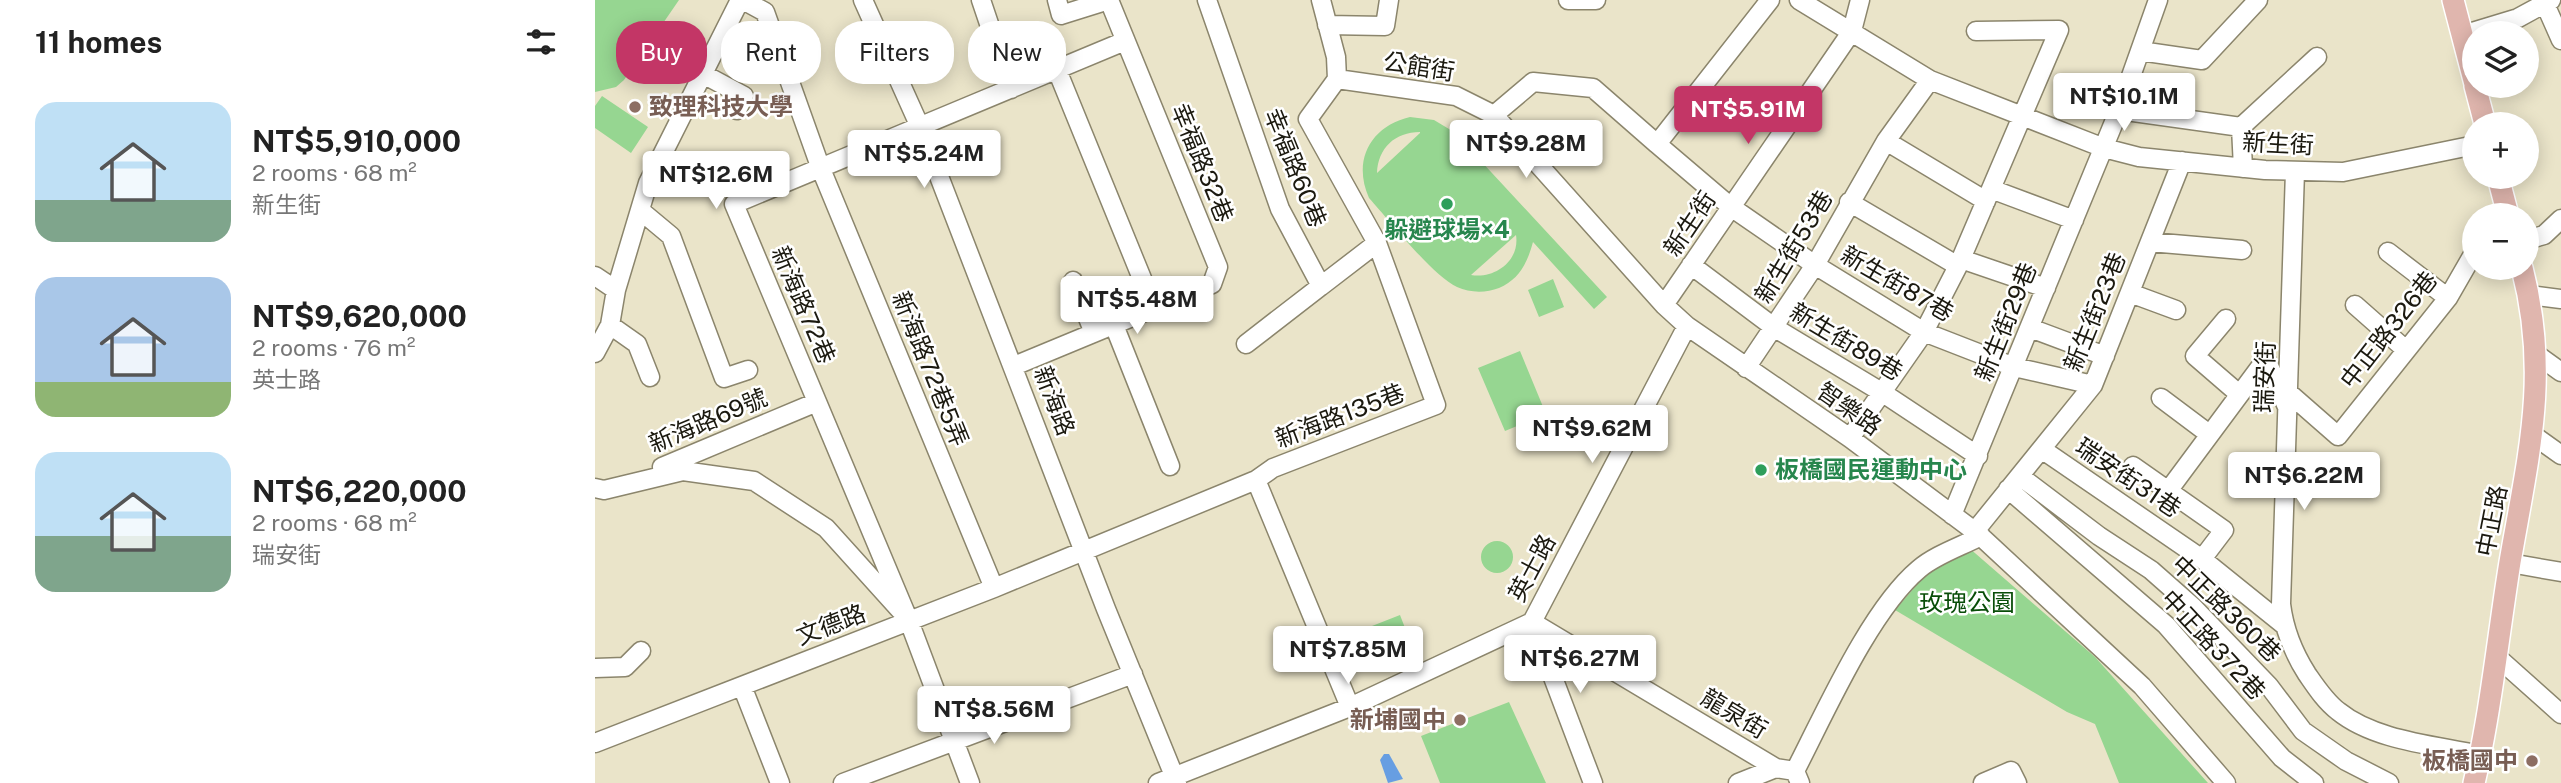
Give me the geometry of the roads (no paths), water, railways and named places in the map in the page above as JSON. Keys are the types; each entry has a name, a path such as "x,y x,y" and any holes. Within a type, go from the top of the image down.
{"main road":[{"path":"2453,0 2462,35"},
{"name":"中正路","path":"2474,783 2533,435 2536,354 2525,280"}],"street":[{"path":"707,66 742,0"},
{"name":"新海路72巷5弄","path":"742,0 765,12 821,169 994,587"},
{"name":"新海路","path":"863,0 920,127 1014,366 1133,674 1170,781"},
{"path":"981,0 1011,89"},
{"name":"幸福路32巷","path":"1057,0 1061,15 1109,0 1218,267 1212,284 1154,308"},
{"name":"幸福路60巷","path":"1207,0 1280,209 1321,286"},
{"path":"1321,0 1336,57 1338,79"},
{"path":"1327,25 1385,26 1389,0"},
{"path":"1568,0 1596,0"},
{"path":"1657,144 1770,0"},
{"name":"新生街","path":"1800,0 1930,80 2103,148 2139,157 2242,168 2343,172 2462,148"},
{"name":"新生街","path":"1664,305 1851,32 1860,0"},
{"name":"新生街29巷","path":"1952,515 2119,110 2158,0"},
{"path":"2140,51 2203,61 2258,0"},
{"path":"2508,21 2548,2 2561,40"},
{"path":"1850,438 1924,332 1959,262 2059,30 1976,31"},
{"name":"新海路72巷","path":"1066,66 1125,41"},
{"path":"2242,168 2241,127 2317,57"},
{"path":"707,76 744,96 737,110"},
{"name":"公館街","path":"1338,79 1456,96 1494,115 1664,305 1687,326"},
{"name":"新海路135巷","path":"1083,549 1256,480 1273,468 1436,405 1377,243 1308,119 1338,79"},
{"name":"新生街53巷","path":"1746,368 1815,265 1886,141 1930,80"},
{"name":"新生街87巷","path":"1494,115 1532,82 1593,88 1731,207 1815,265 1924,332 2014,367 2093,386"},
{"path":"595,353 610,325 616,290 648,183 698,84"},
{"name":"新海路72巷","path":"970,783 909,621 734,204 1023,84"},
{"path":"1014,366 1154,308 1063,84"},
{"path":"2119,110 2241,127"},
{"path":"1886,141 1988,195 2074,220"},
{"name":"新生街23巷","path":"1978,533 2093,386 2182,161"},
{"name":"瑞安街","path":"2295,170 2281,604 2284,625 2300,663 2337,711 2356,723 2382,733 2480,755"},
{"path":"1849,202 1959,262 2046,288"},
{"path":"641,211 671,236 724,378 748,370"},
{"path":"2539,236 2561,219"},
{"path":"2150,242 2242,250"},
{"path":"1246,344 1377,243"},
{"path":"2388,252 2448,298"},
{"name":"新生街89巷","path":"1691,265 1775,328 1883,393 1978,456"},
{"name":"中正路326巷","path":"2289,402 2338,436 2448,298 2462,274"},
{"path":"595,276 616,290"},
{"path":"1073,281 1094,333"},
{"path":"2130,293 2176,310"},
{"path":"2529,295 2561,299"},
{"path":"2355,305 2406,350"},
{"path":"2226,318 2195,356 2239,394"},
{"path":"610,325 637,344 650,377"},
{"path":"1114,325 1170,466"},
{"name":"智樂路","path":"1687,326 1850,438 1978,533"},
{"name":"英士路","path":"1170,781 1350,707 1532,622 1687,326"},
{"path":"2030,328 2105,356"},
{"path":"2536,354 2561,372"},
{"path":"2168,491 2266,359 2289,402"},
{"path":"2161,398 2209,434"},
{"name":"新海路69號","path":"603,490 817,402"},
{"path":"2533,435 2561,455"},
{"name":"瑞安街31巷","path":"2043,450 2202,559 2284,625"},
{"path":"2133,466 2224,530 2202,559"},
{"path":"603,490 683,471 754,481 826,528 909,621"},
{"path":"1256,480 1350,707"},
{"name":"中正路372巷","path":"2015,483 2166,625 2282,758 2314,783"},
{"name":"中正路360巷","path":"2015,483 2151,570 2193,607 2269,686 2304,731 2346,761 2389,783"},
{"path":"1797,777 1842,680 1886,607 1919,568 1978,533 2142,686 2226,783"},
{"name":"文德路","path":"595,743 909,621 1083,549"},
{"path":"2510,563 2561,572"},
{"path":"1532,622 1593,783"},
{"name":"龍泉街","path":"1532,622 1776,768 1797,777"},
{"path":"595,668 625,667 636,659 641,651"},
{"path":"2496,656 2561,714"},
{"path":"843,783 1133,674"},
{"path":"742,686 780,783"},
{"path":"1738,783 1776,768"},
{"path":"1983,783 2011,771 2017,783"}],"water":[{"path":"1384,754 1389,754 1403,779 1388,783 1380,760"}],"place":[{"name":"致理科技大學","path":"635,107"},
{"name":"躲避球場×4","path":"1447,204"},
{"name":"板橋國民運動中心","path":"1761,470"},
{"name":"新埔國中","path":"1460,720"},
{"name":"板橋國中","path":"2532,761"}],"park label":[{"name":"玫瑰公園","path":"1967,603"}]}
